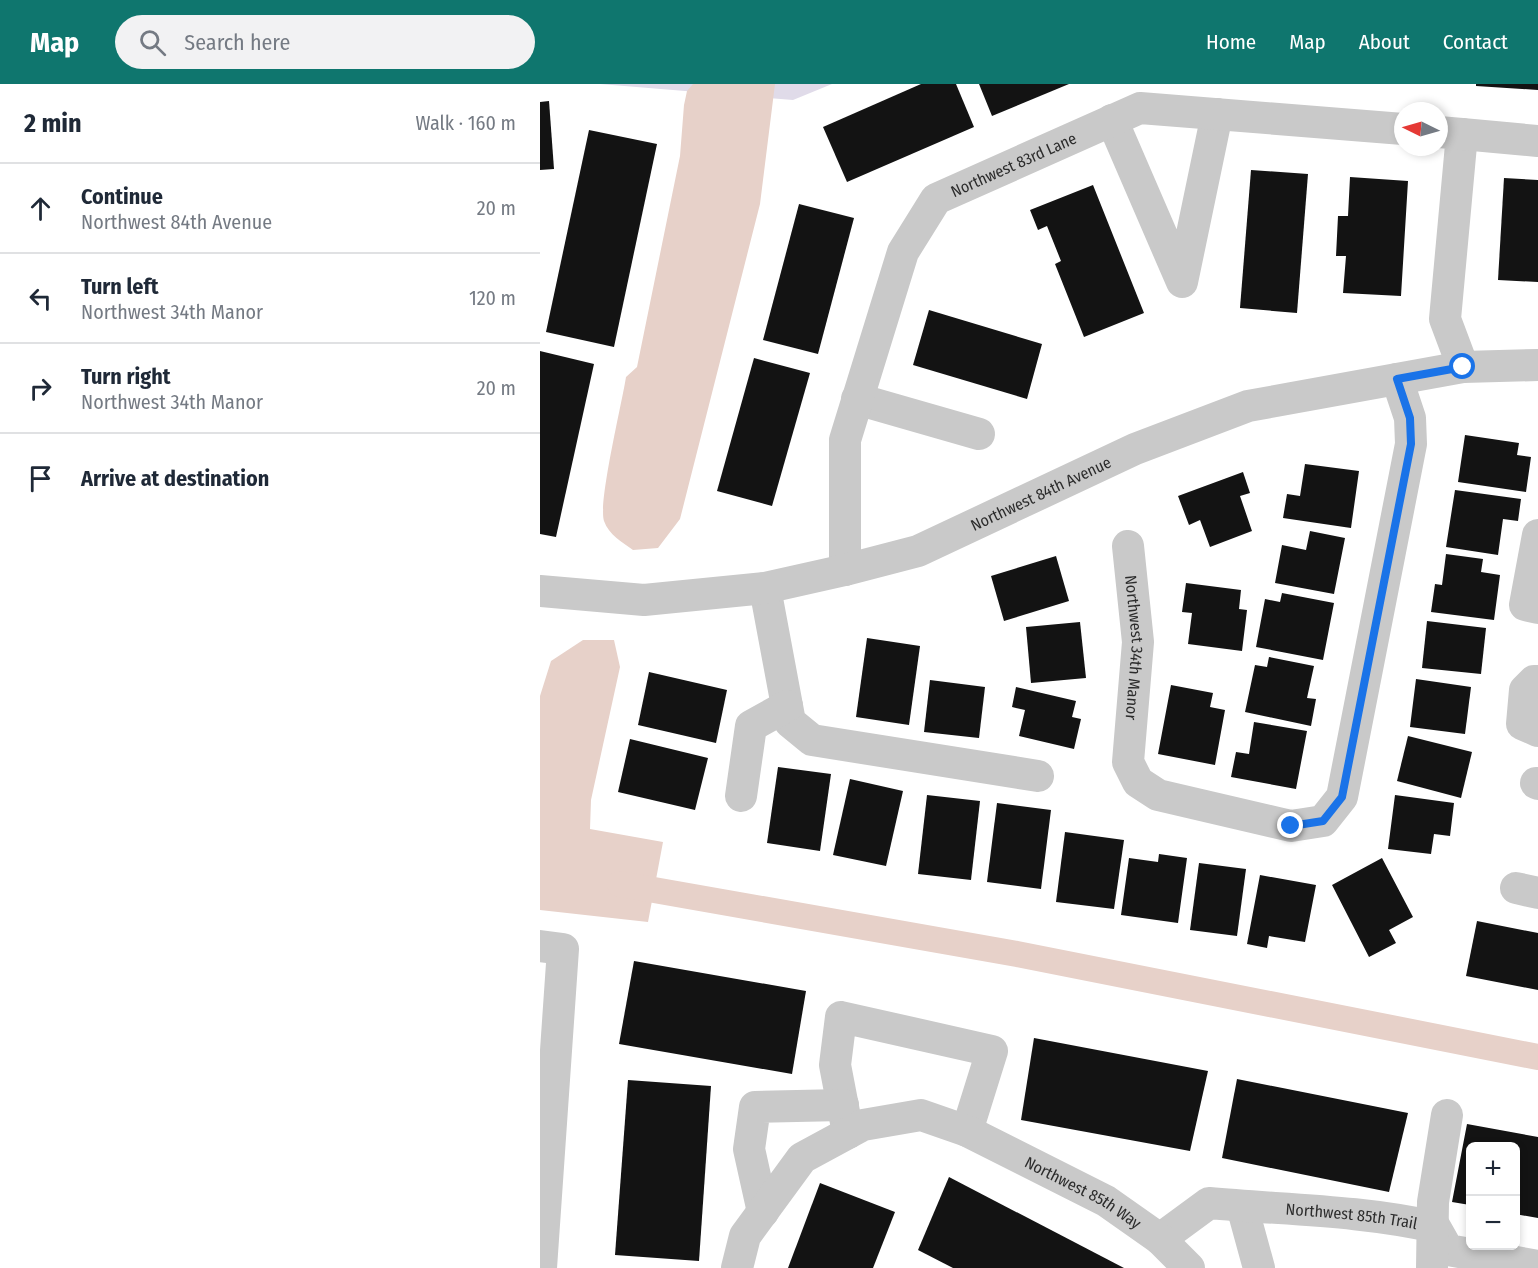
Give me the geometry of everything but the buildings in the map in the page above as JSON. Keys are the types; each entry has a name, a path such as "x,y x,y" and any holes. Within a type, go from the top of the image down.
{"street":[{"name":"Northwest 83rd Lane","path":"845,570 844,440 903,252 936,199 1140,108 1394,128"},
{"path":"1112,120 1182,282 1217,114"},
{"path":"1463,367 1445,319 1450,133 1538,141"},
{"name":"Northwest 84th Avenue","path":"540,591 644,600 765,588 845,570 918,551 1135,449 1248,406 1463,367 1538,365"},
{"name":"Northwest 34th Manor","path":"1128,546 1138,642 1128,762 1138,782 1158,795 1291,826 1323,821 1342,797 1411,444 1410,418 1397,379"},
{"path":"857,399 979,434"},
{"path":"1538,535 1525,605 1538,608"},
{"path":"765,588 790,722 812,740 1038,776"},
{"path":"1538,681 1534,681 1525,690 1522,724 1538,731"},
{"path":"741,796 751,726 787,706"},
{"path":"540,946 563,949 543,1199 541,1268"},
{"path":"846,1119 835,1065 841,1017 992,1051 967,1131"},
{"path":"763,1212 749,1149 755,1107 846,1119"},
{"name":"Northwest 85th Way","path":"846,1119 862,1125 921,1115 967,1131 1106,1201 1160,1239 1189,1268"},
{"path":"1432,1268 1435,1227 1433,1202 1447,1115"},
{"path":"737,1268 745,1236 801,1158 846,1119"},
{"name":"Northwest 85th Trail","path":"1160,1239 1209,1203 1386,1216 1435,1227 1448,1250 1538,1266"},
{"path":"1242,1206 1259,1268"}],"shaded area":[{"path":"600,84 832,84 793,100"},
{"path":"693,84 775,84 760,204 680,519 658,548 633,550 616,538 606,526 603,511 604,495 626,377 637,367 680,156 684,105 687,91"},
{"path":"583,640 614,640 620,667 591,800 590,829 663,842 648,922 540,910 540,696 551,661"}],"waterway":[{"path":"620,884 1017,954 1538,1057"}],"route":[{"path":"1291,826 1323,821 1342,797 1411,444 1410,418 1397,379 1463,367"}]}
